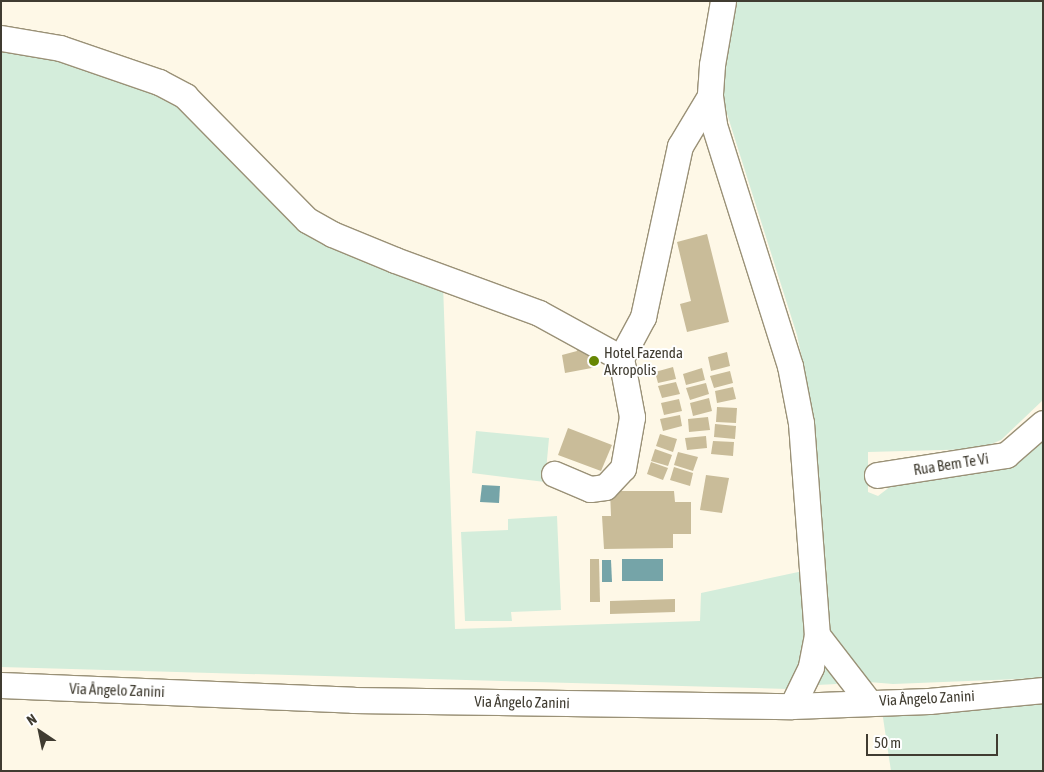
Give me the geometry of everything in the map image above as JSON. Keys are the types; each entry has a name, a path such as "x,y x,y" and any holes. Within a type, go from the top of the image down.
{"street":[{"path":"723,1 712,65 710,96 714,125 792,376 801,423 817,636 811,667 792,706"},
{"path":"1,38 60,48 160,82 185,96 307,220 332,234 395,260 539,313 621,358"},
{"path":"554,474 590,489 605,487 623,468 632,417 621,358 643,317 680,146 710,96"},
{"name":"Rua Bem Te Vi","path":"878,475 1006,455 1043,422"},
{"path":"817,636 868,701"},
{"name":"Via Ângelo Zanini","path":"1,685 354,700 792,706 868,701 929,700 1043,690"}],"green space":[{"path":"734,1 1043,1 1043,400 1001,440 979,449 868,452 868,492 878,496 891,486 1005,469 1043,439 1043,678 893,684 869,682 837,650 825,631 808,386 797,335 722,98 721,63"},
{"path":"1,43 159,85 305,223 443,284 455,629 700,621 701,593 803,571 808,638 804,668 788,689 1,667"},
{"path":"476,431 549,438 545,482 472,473"},
{"path":"557,516 561,610 511,612 512,621 465,621 461,532 508,530 508,519"},
{"path":"821,651 837,684 817,685"},
{"path":"1043,703 1043,771 891,771 882,711"}],"water":[{"path":"482,485 500,486 499,503 480,502"},
{"path":"622,559 663,559 663,581 622,581"},
{"path":"602,560 611,560 612,582 602,582"}],"building":[{"path":"707,234 729,322 687,332 680,304 691,301 677,242"},
{"path":"592,342 597,367 565,373 562,355 577,351 576,346"},
{"path":"727,352 730,366 711,371 708,357"},
{"path":"673,367 676,379 658,383 655,372"},
{"path":"702,368 705,380 686,385 683,374"},
{"path":"730,371 733,383 714,388 710,376"},
{"path":"676,382 680,394 662,398 658,386"},
{"path":"706,383 709,394 690,400 686,388"},
{"path":"733,387 736,399 717,403 715,391"},
{"path":"709,398 712,411 693,416 690,403"},
{"path":"679,399 682,411 664,415 661,403"},
{"path":"717,407 737,408 736,423 716,422"},
{"path":"680,415 682,426 663,431 660,419"},
{"path":"708,417 710,430 689,432 688,419"},
{"path":"715,424 736,426 735,439 714,437"},
{"path":"568,428 612,445 601,471 558,455"},
{"path":"660,434 677,439 673,452 656,446"},
{"path":"706,436 707,448 687,450 685,438"},
{"path":"713,441 734,442 733,456 711,454"},
{"path":"655,449 672,455 668,466 651,461"},
{"path":"678,452 698,457 693,471 674,465"},
{"path":"651,462 668,468 663,480 647,474"},
{"path":"674,467 693,473 690,486 670,480"},
{"path":"706,475 729,478 722,513 700,510"},
{"path":"610,491 674,491 675,502 691,502 691,534 673,534 673,548 604,549 602,516 611,516"},
{"path":"590,559 599,559 600,602 590,602"},
{"path":"675,599 675,612 610,614 610,601"}],"place":[{"name":"Hotel Fazenda Akropolis","path":"594,361"}]}
